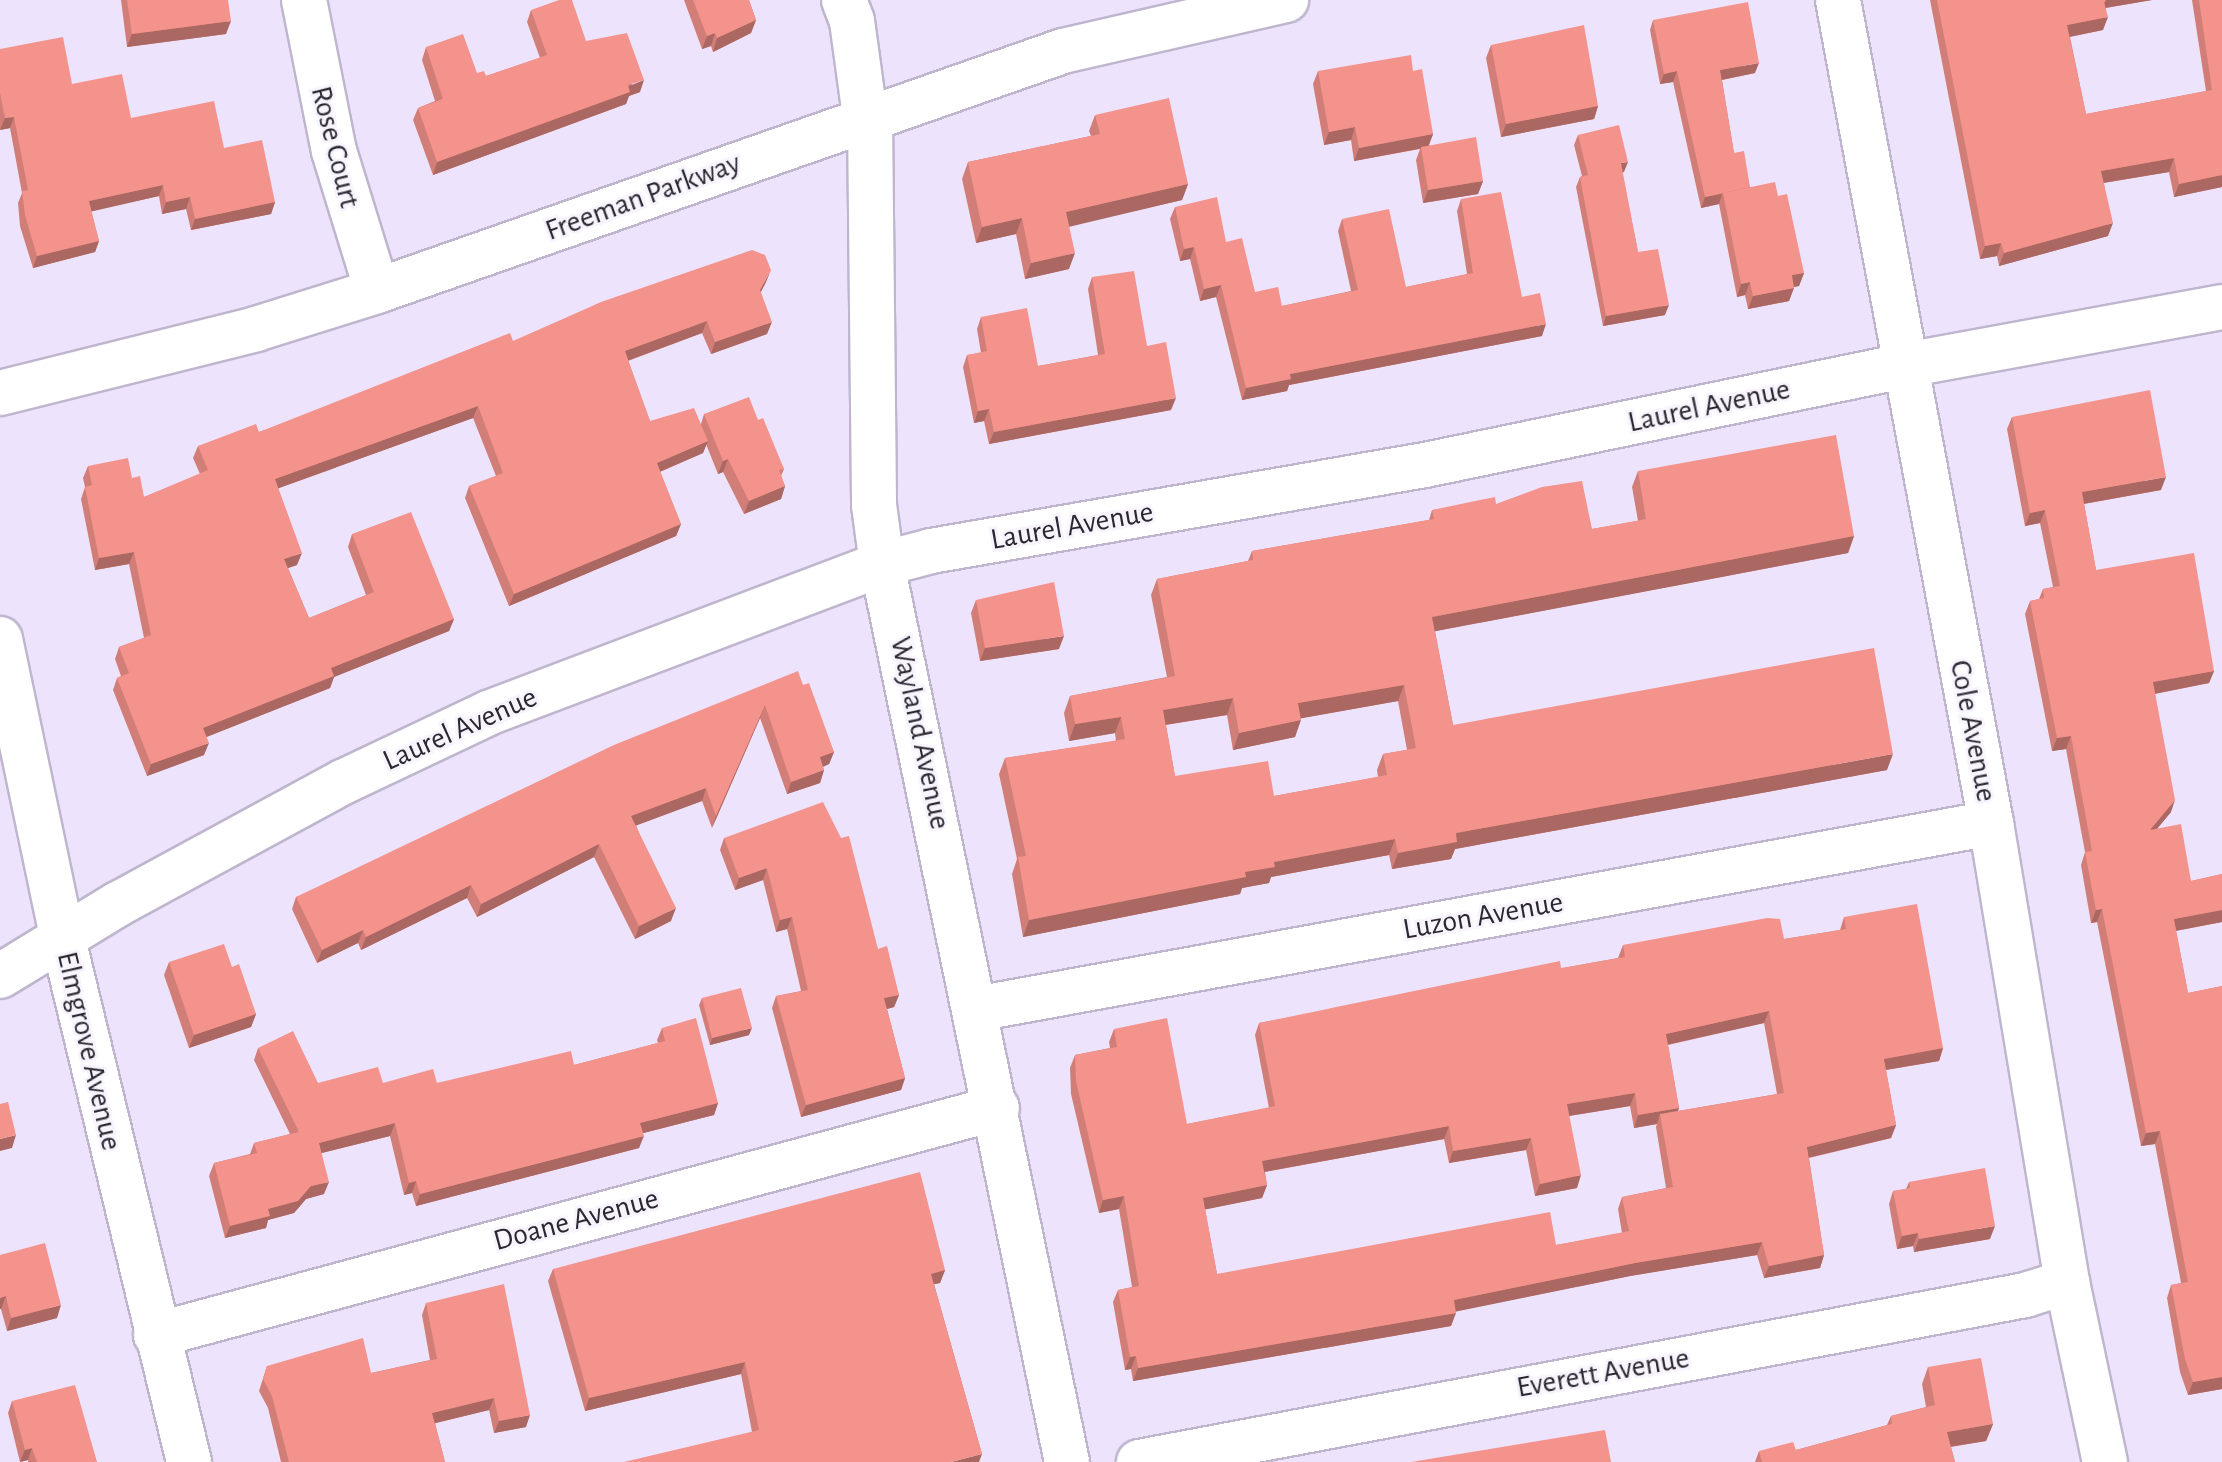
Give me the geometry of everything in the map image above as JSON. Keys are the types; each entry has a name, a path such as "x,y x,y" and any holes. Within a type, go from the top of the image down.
{"street":[{"name":"Rose Court","path":"304,0 334,151 377,291"},
{"name":"Wayland Avenue","path":"844,0 852,21 865,116 870,118 874,505 882,564 997,1108 1067,1462"},
{"name":"Freeman Parkway","path":"0,393 256,329 377,291 1063,51 1286,0"},
{"name":"Cole Avenue","path":"1838,0 1991,823 2067,1282 2105,1462"},
{"name":"Laurel Avenue","path":"0,976 62,935 343,782 488,713 882,564 931,551 1425,465 1906,365 2222,307"},
{"name":"Elmgrove Avenue","path":"0,639 62,935 189,1462"},
{"name":"Luzon Avenue","path":"976,1009 1991,823"},
{"name":"Doane Avenue","path":"156,1335 997,1108"},
{"name":"Everett Avenue","path":"1139,1462 2025,1295 2067,1282"}],"building":[{"path":"127,0 228,0 231,21 132,34"},
{"path":"559,0 572,0 586,41 627,33 644,80 628,85 630,92 437,162 418,108 443,99 426,47 463,34 477,73 484,71 486,76 547,55 531,10"},
{"path":"693,0 749,0 756,20 717,38 715,33 707,36"},
{"path":"1937,0 2106,0 2108,17 2067,25 2086,114 2212,90 2199,0 2222,0 2222,175 2179,184 2174,158 2101,171 2113,223 2004,253 2001,243 1985,246"},
{"path":"1748,2 1759,63 1720,70 1734,153 1744,151 1750,187 1705,197 1677,71 1664,74 1653,20"},
{"path":"1584,25 1598,106 1506,124 1491,45"},
{"path":"63,37 72,84 122,74 131,118 214,101 224,148 262,140 275,202 195,219 190,197 166,202 163,185 89,201 99,241 37,256 25,215 22,191 28,190 14,117 5,118 0,93 0,49"},
{"path":"1411,55 1413,71 1422,69 1433,134 1359,148 1355,127 1329,132 1318,71"},
{"path":"1169,98 1188,184 1066,212 1075,253 1031,263 1022,218 982,227 968,162 1100,134 1095,115"},
{"path":"1619,125 1628,162 1621,163 1638,252 1658,249 1669,305 1606,316 1580,177 1588,175 1578,135"},
{"path":"1476,137 1483,181 1428,190 1421,147"},
{"path":"1775,182 1778,196 1787,194 1804,273 1792,275 1794,288 1753,296 1750,282 1741,284 1723,193"},
{"path":"1501,192 1522,297 1540,293 1546,324 1290,374 1291,379 1246,388 1221,285 1204,289 1194,247 1184,249 1175,207 1217,197 1226,242 1242,238 1255,292 1278,287 1282,306 1358,290 1342,219 1389,209 1406,287 1473,273 1461,199"},
{"path":"752,250 765,255 771,270 760,290 772,322 715,342 707,321 625,351 650,421 694,408 708,441 657,463 681,524 514,594 469,486 503,473 478,406 275,479 302,553 284,559 309,618 374,592 352,534 411,512 454,619 331,668 334,676 203,728 209,743 151,764 117,678 129,673 119,647 151,635 134,552 99,558 85,487 92,485 88,466 128,458 132,478 140,476 144,497 208,470 198,446 256,424 259,432 510,333 513,341 601,302"},
{"path":"1134,271 1147,346 1166,342 1176,398 994,432 989,409 978,411 967,355 987,351 981,317 1027,308 1038,366 1105,354 1092,277"},
{"path":"2150,390 2166,477 2082,492 2096,570 2194,553 2214,671 2153,682 2175,800 2150,830 2181,824 2191,881 2222,874 2222,910 2174,919 2188,993 2222,986 2222,1377 2193,1382 2185,1359 2171,1285 2188,1282 2160,1131 2146,1133 2102,909 2096,910 2085,852 2092,851 2071,736 2057,738 2030,601 2044,598 2043,589 2060,586 2045,510 2030,513 2012,417"},
{"path":"749,397 758,420 763,418 784,469 779,470 785,486 749,501 728,459 723,461 704,414"},
{"path":"1836,435 1854,536 1432,617 1453,725 1874,648 1893,754 1456,833 1457,842 1398,853 1395,839 1274,862 1275,867 1245,872 1246,877 1029,920 1018,857 1026,856 1005,758 1125,739 1121,717 1075,724 1070,696 1175,676 1157,579 1253,560 1252,551 1434,519 1432,510 1495,497 1496,504 1542,487 1582,481 1592,529 1646,519 1638,471","holes":["1404,685 1416,748 1383,754 1387,775 1274,796 1268,761 1175,776 1163,710 1233,698 1239,733 1301,720 1298,703"]},
{"path":"1054,582 1064,636 985,648 976,600"},
{"path":"798,671 803,685 809,683 834,752 820,757 824,770 791,782 765,705 716,816 706,788 631,816 676,908 639,926 599,844 481,904 471,885 366,937 363,930 322,950 296,897 614,745"},
{"path":"823,802 841,838 849,836 878,949 887,946 899,995 884,998 905,1078 806,1105 776,996 808,990 792,917 780,920 767,868 739,878 724,838"},
{"path":"1917,904 1943,1048 1884,1059 1896,1125 1807,1147 1824,1255 1769,1266 1762,1242 1635,1263 1454,1300 1456,1313 1138,1368 1136,1356 1130,1357 1118,1290 1139,1286 1124,1196 1103,1200 1076,1081 1075,1055 1117,1047 1114,1029 1167,1018 1187,1124 1275,1106 1259,1023 1560,961 1561,968 1625,957 1623,945 1767,918 1780,919 1784,939 1846,929 1844,917","holes":["1769,1011 1784,1093 1660,1114 1673,1187 1622,1197 1629,1231 1556,1245 1550,1212 1217,1274 1203,1198 1267,1185 1262,1161 1449,1126 1453,1151 1531,1138 1540,1184 1581,1175 1567,1104 1635,1093 1638,1115 1679,1108 1666,1034"]},
{"path":"224,944 232,967 239,964 256,1014 194,1035 169,962"},
{"path":"741,988 752,1028 712,1038 702,998"},
{"path":"696,1018 718,1103 640,1123 644,1136 420,1194 416,1181 409,1183 395,1123 319,1143 329,1182 311,1186 298,1201 268,1209 270,1216 230,1226 214,1163 257,1153 254,1143 299,1132 258,1048 293,1031 318,1083 378,1067 383,1083 433,1069 437,1083 571,1051 574,1065 665,1041 662,1028"},
{"path":"8,1102 16,1135 0,1139 0,1104"},
{"path":"1985,1168 1995,1226 1919,1239 1918,1233 1902,1236 1893,1191 1910,1188 1909,1182"},
{"path":"920,1172 945,1270 931,1274 982,1454 951,1462 624,1462 759,1430 745,1362 589,1398 553,1269"},
{"path":"45,1243 61,1305 11,1318 6,1296 0,1298 0,1255"},
{"path":"504,1284 530,1415 499,1421 494,1398 432,1413 445,1462 289,1462 272,1396 263,1379 267,1366 363,1338 371,1373 437,1359 426,1303"},
{"path":"1981,1358 1993,1424 1947,1432 1955,1462 1762,1462 1759,1451 1793,1442 1796,1450 1892,1424 1891,1416 1935,1405 1928,1367"},
{"path":"75,1385 97,1462 37,1462 32,1448 25,1450 12,1401"},
{"path":"1605,1430 1611,1462 1411,1462"}]}
